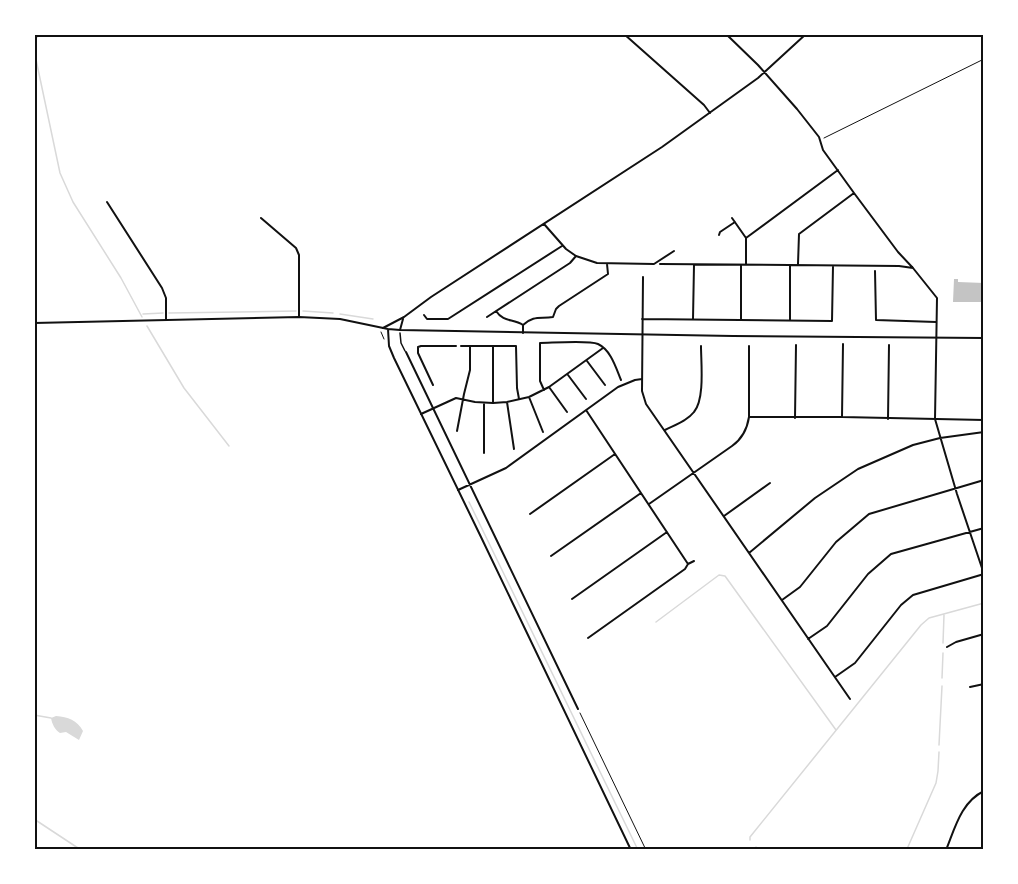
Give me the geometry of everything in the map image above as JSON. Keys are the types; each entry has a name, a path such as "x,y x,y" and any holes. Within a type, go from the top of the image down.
{"street":[{"path":"624,34 704,105 710,113"},
{"path":"726,34 765,72 797,109 820,139 823,150 854,193 936,298 935,419 984,574 913,595 901,605 855,663 835,677"},
{"path":"383,328 404,317 662,147 765,72 806,34"},
{"path":"746,238 838,170"},
{"path":"798,266 799,234 854,193"},
{"path":"107,202 162,288 166,298 166,320"},
{"path":"261,218 296,248 299,316"},
{"path":"732,218 746,238 746,266"},
{"path":"718,235 735,222"},
{"path":"544,224 562,246 576,256 597,263 654,264 674,251"},
{"path":"424,315 427,319 448,319 562,246"},
{"path":"487,317 570,263 576,256"},
{"path":"523,325 534,317 553,317 558,307 608,274 607,264"},
{"path":"660,264 913,268"},
{"path":"693,320 694,265"},
{"path":"790,265 790,320"},
{"path":"741,266 741,320"},
{"path":"642,319 832,321 833,266"},
{"path":"875,271 876,320 936,322"},
{"path":"643,277 642,378 646,404 850,699"},
{"path":"496,312 503,319 523,325"},
{"path":"34,323 299,316 340,319 400,332 984,338"},
{"path":"404,317 400,332 401,343 578,709"},
{"path":"523,325 523,333"},
{"path":"388,329 391,351 631,849"},
{"path":"544,390 540,381 540,343 597,344 613,361 621,380"},
{"path":"842,417 843,344"},
{"path":"795,418 796,345"},
{"path":"888,419 889,345"},
{"path":"433,385 417,349 421,346 456,346"},
{"path":"461,346 516,346 519,399"},
{"path":"457,431 470,370 470,346"},
{"path":"493,346 493,403"},
{"path":"665,430 689,417 699,403 701,346"},
{"path":"649,504 738,442 745,431 749,417 749,346"},
{"path":"749,417 982,420 982,346"},
{"path":"421,414 456,398 493,403 529,397 549,387 603,348"},
{"path":"586,360 605,386"},
{"path":"567,374 586,399"},
{"path":"458,490 506,468 618,387 642,378"},
{"path":"549,387 567,412"},
{"path":"529,397 543,432"},
{"path":"507,402 514,449"},
{"path":"484,403 484,453"},
{"path":"586,410 688,564"},
{"path":"749,553 815,498 858,469 913,445 940,438 984,432"},
{"path":"530,514 615,454"},
{"path":"782,600 800,587 837,542 869,514 984,480"},
{"path":"724,516 770,483"},
{"path":"551,556 641,493"},
{"path":"808,639 827,626 868,574 891,554 984,528"},
{"path":"572,599 667,532"},
{"path":"588,638 693,561"},
{"path":"947,647 984,634"},
{"path":"970,687 984,684"},
{"path":"946,849 965,806 973,797 984,791"},
{"path":"745,849 751,849"}],"path":[{"path":"820,139 984,59"},
{"path":"378,330 383,334 384,340"},
{"path":"578,709 646,849"}],"shaded area":[{"path":"56,716 68,718 78,724 83,731 79,740 66,732 60,733 57,730 51,718"}],"building":[{"path":"954,279 958,279 958,282 984,283 984,302 953,302"}],"waterway":[{"path":"34,40 41,34"},
{"path":"34,50 60,173 73,202 121,278 142,317"},
{"path":"169,313 296,311"},
{"path":"303,311 333,313"},
{"path":"143,314 163,313"},
{"path":"340,314 373,319"},
{"path":"147,326 184,388 229,446"},
{"path":"469,502 638,850"},
{"path":"656,622 719,575 725,576 836,730"},
{"path":"750,840 750,837 921,625 929,618 984,603"},
{"path":"943,643 944,615"},
{"path":"942,678 943,653"},
{"path":"939,745 942,686"},
{"path":"34,715 51,718"},
{"path":"907,849 936,783 939,752"},
{"path":"34,819 81,850"},
{"path":"756,847 759,850"}]}
